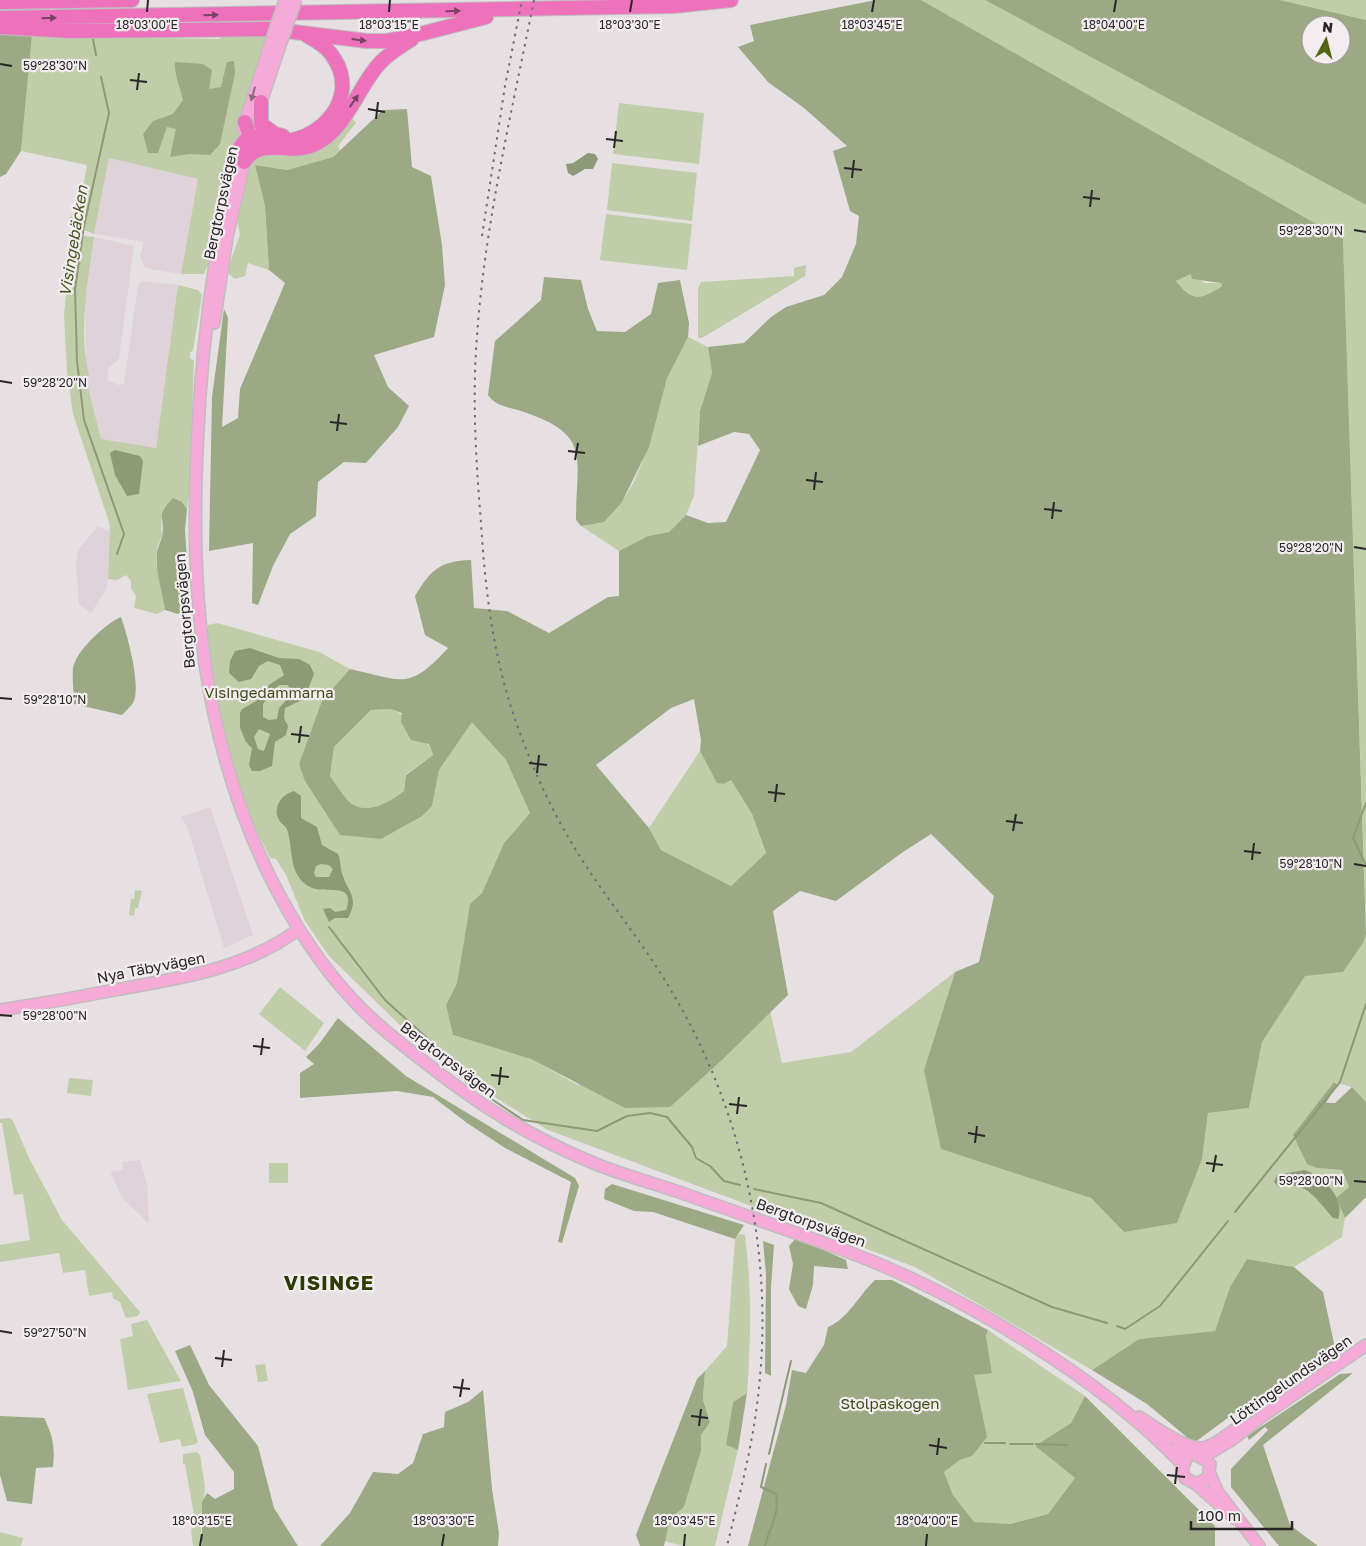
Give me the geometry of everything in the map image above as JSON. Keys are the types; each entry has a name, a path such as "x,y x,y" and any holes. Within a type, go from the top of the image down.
{"highway":[{"path":"0,2 132,0"},
{"path":"0,27 69,31 233,28 294,31 367,42 386,41 420,34 480,17 674,6 732,0"},
{"path":"0,18 674,6"},
{"path":"241,157 244,141 250,137 258,136 285,141 299,137 325,126 336,112 342,91 340,70 335,59 324,45 294,31"},
{"path":"241,157 259,148 276,149 311,146 325,137 339,124 380,63 420,34"},
{"path":"261,102 261,124 275,134 288,138 299,137"},
{"path":"245,122 250,137 259,144 276,149"}],"main road":[{"name":"Bergtorpsvägen","path":"250,137 261,102 285,0"},
{"name":"Bergtorpsvägen","path":"296,0 245,122 227,237 215,286 198,419 194,519 195,570 204,663 214,720 229,777 256,846 299,930 336,980 383,1030 495,1114 531,1135 594,1163 852,1253 898,1273 1004,1328 1069,1369 1140,1425 1183,1465 1185,1478 1196,1484 1236,1519"},
{"name":"Nya Täbyvägen","path":"0,1010 215,971 258,953 299,930"},
{"name":"Löttingelundsvägen","path":"1210,1471 1233,1440 1261,1417 1366,1344"},
{"path":"1097,1390 1170,1436 1197,1448 1204,1448 1215,1443 1234,1428 1261,1417"},
{"name":"Bergtorpsvägen","path":"1140,1425 1198,1456 1210,1471 1217,1491 1236,1519 1259,1546"},
{"name":"Löttingelundsvägen","path":"1198,1456 1233,1440"},
{"path":"1183,1465 1198,1456"},
{"path":"1196,1484 1205,1481 1210,1471"}],"shaded area":[{"path":"588,153 595,154 598,159 593,169 585,169 573,176 568,173 566,164 573,163"},
{"path":"109,158 199,179 181,274 145,268 140,256 144,242 94,234"},
{"path":"94,237 134,246 119,359 108,368 108,380 118,385 124,384 138,285 142,281 178,285 156,449 101,439 86,379 89,375 86,363 85,303"},
{"path":"115,450 140,456 143,461 139,494 127,496 115,475 110,453"},
{"path":"98,526 110,532 107,588 91,613 79,604 76,563 78,550"},
{"path":"250,648 279,658 299,659 310,665 314,674 302,700 285,708 284,718 288,726 286,735 275,742 272,766 260,771 252,771 249,765 252,748 246,742 240,728 240,713 242,709 258,700 269,685 284,675 280,665 268,661 259,666 251,679 239,682 229,673 230,661 235,651","holes":["279,685 288,685 291,692 279,708 277,719 269,720 263,717 263,704","259,729 270,734 264,751 258,749 254,737"]},
{"path":"294,791 301,796 301,818 317,827 322,845 338,854 344,879 353,899 348,918 335,918 329,922 323,909 330,908 335,912 346,910 347,895 337,890 310,887 298,877 293,863 286,827 277,815 279,802","holes":["321,864 329,865 333,869 329,877 316,877 314,873 316,866"]},
{"path":"210,807 253,935 224,948 187,826 181,817"},
{"path":"140,1160 147,1184 149,1224 123,1199 110,1172 123,1170 122,1162"},
{"path":"1304,1170 1318,1177 1331,1188 1339,1203 1338,1219 1333,1218 1316,1198 1304,1189 1288,1185 1279,1187 1274,1182 1277,1175"}],"green space":[{"path":"876,0 921,0 1343,239 1366,934 1363,943 1343,972 1305,976 1262,1042 1249,1108 1208,1113 1202,1159 1177,1223 1124,1232 1091,1198 941,1149 924,1070 955,972 979,962 994,896 931,834 836,901 800,891 773,911 788,995 722,1060 670,1107 625,1108 531,1059 453,1035 446,1005 457,983 470,904 482,893 504,843 530,813 506,760 472,722 439,770 432,806 422,816 381,839 340,835 305,781 299,764 322,701 350,669 382,677 404,679 413,677 423,671 448,648 425,635 415,596 431,573 443,565 451,562 471,560 474,608 507,611 549,633 608,597 619,596 619,551 648,536 669,532 686,515 708,523 726,522 760,450 749,434 734,432 698,446 700,411 712,373 708,347 744,343 771,317 786,307 824,295 842,277 856,244 859,216 850,211 833,151 847,146 804,108 768,82 738,47 754,41 750,25","holes":["1191,274 1192,279 1221,283 1222,286 1208,294 1197,297 1192,296 1176,281","694,699 701,740 700,751 717,783 724,784 731,780 752,814 766,853 731,886 661,850 649,828 596,765 671,708","391,709 402,713 401,722 411,740 429,744 433,755 406,775 404,791 393,799 365,808 352,804 343,795 330,776 334,747 371,710"]},
{"path":"921,0 985,0 1366,205 1366,926 1343,239"},
{"path":"985,0 1280,0 1344,15 1301,15 1301,65 1351,65 1351,17 1366,20 1366,205"},
{"path":"1280,0 1366,0 1366,20"},
{"path":"267,31 232,163 210,267 207,267 204,274 181,274 198,179 109,158 94,234 70,224 69,219 80,204 87,165 21,151 32,35 219,39 223,34"},
{"path":"0,35 32,35 21,151 6,174 0,177"},
{"path":"234,61 235,73 220,144 210,155 189,154 170,157 176,129 167,127 158,153 148,153 143,134 153,121 173,114 183,100 176,76 175,62 203,64 212,70 209,89 221,87 227,62"},
{"path":"619,103 704,113 699,164 613,154"},
{"path":"407,109 412,167 431,176 442,245 445,285 434,337 374,355 388,387 409,406 398,427 366,463 344,462 318,482 316,516 290,534 273,566 258,605 252,603 253,543 209,551 212,397 224,309 228,318 222,427 238,418 240,389 285,283 269,270 265,206 255,165 287,170 333,157 383,110"},
{"path":"352,118 356,123 338,146 340,150 333,157 287,170 255,165 265,206 269,270 248,263 245,276 235,279 229,274 229,265 240,235 236,214 253,155 337,134"},
{"path":"612,163 697,173 692,221 607,210"},
{"path":"606,214 692,224 687,270 600,260"},
{"path":"72,235 94,237 85,306 84,341 89,375 86,379 101,439 156,448 178,285 198,290 202,295 193,351 190,352 190,359 194,360 189,495 187,509 182,502 161,520 162,536 157,548 156,561 165,610 157,614 134,608 136,596 131,588 131,581 126,575 117,580 108,579 110,525 73,414 67,372 64,314"},
{"path":"806,265 805,276 702,338 698,338 698,289 701,282 794,276 794,268"},
{"path":"1191,274 1205,283 1221,283 1222,286 1202,296 1192,296 1176,281"},
{"path":"544,277 581,280 588,309 597,331 625,332 651,314 658,283 680,280 689,323 688,337 667,378 649,447 622,502 604,522 581,526 576,520 577,463 575,450 569,438 559,428 542,419 501,405 488,395 495,341 541,300"},
{"path":"688,337 708,347 712,373 700,411 694,496 686,515 669,532 648,536 619,551 581,526 602,520 618,506 631,488 641,467 667,378"},
{"path":"173,498 182,502 187,509 185,530 190,605 178,614 165,610 157,559 157,550 163,530 162,514"},
{"path":"121,617 135,673 136,685 133,703 122,715 74,704 73,668 75,661 92,639"},
{"name":"Visingedammarna","path":"217,623 319,652 350,669 338,684 299,764 340,835 432,806 439,770 472,721 506,760 530,813 504,843 482,893 470,904 457,983 446,1005 453,1035 531,1059 578,1085 722,1060 770,1010 782,1063 851,1052 955,972 924,1070 1021,1174 1091,1198 1124,1232 1202,1159 1208,1113 1249,1108 1262,1042 1305,975 1343,972 1366,933 1366,1102 1352,1087 1334,1082 1294,1135 1317,1168 1342,1170 1349,1187 1336,1198 1345,1218 1342,1237 1294,1267 1247,1259 1230,1287 1215,1331 1139,1339 1092,1370 915,1267 548,1130 446,1066 405,1030 329,956 305,921 286,875 276,859 270,858 258,834 232,766 216,700 206,633 208,625"},
{"path":"391,709 411,721 422,734 433,755 406,774 404,791 399,795 379,805 365,808 359,807 352,804 346,798 330,776 334,747 371,710"},
{"path":"700,751 717,782 724,784 731,780 752,814 766,854 731,886 661,850 649,828"},
{"path":"135,890 142,891 134,916 129,915 131,899 134,899"},
{"path":"280,987 324,1023 305,1051 259,1014"},
{"path":"338,1018 406,1076 575,1178 579,1186 562,1243 558,1242 571,1182 505,1148 467,1123 433,1097 397,1091 300,1098 300,1073 314,1064 306,1057 319,1044"},
{"path":"69,1078 93,1080 91,1096 67,1093"},
{"path":"1334,1082 1337,1084 1326,1103 1335,1103 1352,1087 1366,1102 1366,1197 1345,1218 1336,1198 1349,1187 1342,1170 1317,1168 1307,1164 1293,1135"},
{"path":"10,1118 62,1220 140,1312 138,1316 126,1318 120,1302 113,1298 112,1292 89,1296 85,1270 63,1273 59,1253 0,1262 0,1245 30,1240 23,1194 14,1195 2,1123 0,1123 0,1119"},
{"path":"269,1163 288,1163 288,1183 269,1183"},
{"path":"612,1184 744,1225 735,1239 653,1212 634,1211 604,1199 605,1189"},
{"path":"739,1234 745,1235 749,1275 750,1334 747,1393 733,1402 726,1445 738,1450 715,1546 683,1546 664,1541 670,1519 684,1507 701,1451 701,1435 710,1422 703,1400 705,1371 727,1346 735,1239"},
{"path":"796,1238 846,1260 848,1269 814,1266 813,1285 806,1309 798,1306 789,1289 793,1264 789,1246"},
{"path":"763,1241 774,1245 771,1287 771,1376 765,1373 766,1274"},
{"path":"1247,1259 1294,1267 1323,1292 1335,1348 1241,1408 1194,1443 1147,1404 1092,1370 1139,1339 1215,1331 1230,1287"},
{"name":"Stolpaskogen","path":"875,1280 892,1280 988,1330 986,1336 992,1373 974,1375 987,1437 972,1456 960,1460 944,1472 953,1495 974,1522 1010,1524 1048,1514 1075,1478 1035,1446 1071,1423 1085,1396 1215,1526 1215,1546 748,1546 786,1405 792,1370 806,1373 824,1345 828,1327 848,1312"},
{"path":"147,1320 181,1381 128,1390 120,1339 133,1336 131,1324"},
{"path":"988,1330 1085,1396 1071,1423 1035,1446 1075,1478 1048,1514 1010,1524 974,1523 953,1495 944,1472 960,1460 972,1456 974,1375 992,1372 986,1336"},
{"path":"190,1345 209,1385 258,1446 274,1508 298,1546 202,1546 202,1502 207,1493 215,1499 234,1489 234,1472 205,1435 193,1392 175,1351"},
{"path":"265,1364 268,1381 258,1382 255,1365"},
{"path":"705,1371 703,1400 710,1422 701,1435 701,1451 684,1507 670,1519 664,1546 640,1546 636,1535 697,1379"},
{"path":"1353,1373 1263,1445 1290,1525 1318,1546 1279,1546 1231,1487 1231,1469 1268,1430 1265,1427 1249,1440 1247,1436 1340,1374"},
{"path":"183,1388 198,1442 182,1447 180,1439 160,1443 147,1394"},
{"path":"483,1390 492,1489 499,1533 498,1546 320,1546 350,1513 373,1472 398,1474 413,1463 423,1434 444,1427 445,1412 468,1402"},
{"path":"747,1393 738,1450 726,1445 733,1402"},
{"path":"0,1416 44,1418 49,1430 54,1454 53,1467 36,1468 32,1504 7,1501 0,1475"},
{"path":"197,1452 200,1455 205,1487 201,1526 202,1546 193,1546 191,1529 196,1527 185,1464 183,1464 183,1454"},
{"path":"0,1532 23,1538 21,1546 0,1546"}],"waterway":[{"name":"Visingebäcken","path":"93,39 96,55"},
{"name":"Visingebäcken","path":"101,77 109,113 84,226 75,289 77,361 84,420 124,534 117,554"},
{"path":"1366,803 1353,838 1366,865"},
{"path":"329,927 385,1000 448,1057 466,1082 523,1120 597,1131 627,1116 650,1113 667,1117 692,1147 696,1158 710,1166 724,1181 740,1185"},
{"path":"1235,1212 1340,1082 1366,1004"},
{"path":"754,1189 821,1203 1052,1307 1107,1323"},
{"path":"1117,1326 1125,1329 1160,1306 1228,1221"},
{"path":"769,1454 791,1361"},
{"path":"985,1443 1005,1443"},
{"path":"1010,1444 1033,1444"},
{"path":"1036,1444 1067,1445"},
{"path":"765,1546 777,1508 776,1494 761,1487 766,1464"}],"railway":[{"path":"482,236 505,86 522,0"},
{"path":"534,0 493,209 486,251 477,336 475,430 487,593 494,639 504,684 532,765 559,820 579,855 656,966 692,1028 714,1076 732,1126 746,1177 756,1229 761,1281 762,1334 759,1387 754,1427 727,1546"}],"district":[{"name":"VISINGE","path":"329,1283"}]}
